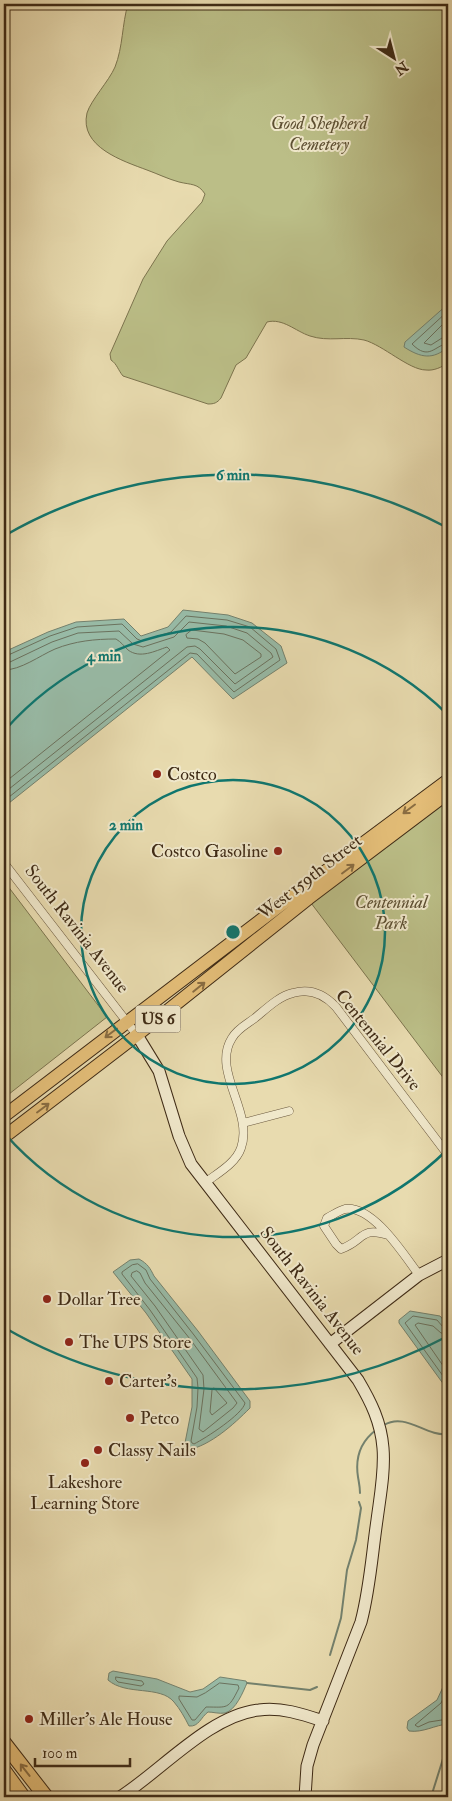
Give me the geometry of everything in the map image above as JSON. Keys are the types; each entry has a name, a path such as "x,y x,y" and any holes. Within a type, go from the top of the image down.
{"highway":[{"path":"4,1743 46,1797"},
{"path":"4,1771 23,1797"}],"main road":[{"name":"West 159th Street","path":"4,1116 448,780"},
{"name":"West 159th Street","path":"4,1137 137,1036 309,898 448,793"}],"street":[{"name":"South Ravinia Avenue","path":"4,863 137,1036 159,1071 179,1136 192,1164 358,1380 371,1402 378,1421 383,1448 381,1486 366,1602 362,1622 307,1766 305,1797"},
{"name":"Centennial Drive","path":"243,1123 226,1061 227,1049 231,1038 238,1030 289,994 302,990 313,992 329,1000 448,1155"},
{"path":"206,1182 236,1157 241,1148 244,1135 243,1123 289,1111"},
{"path":"388,1235 377,1231 369,1232 341,1249 324,1226 327,1218 336,1212 352,1209 371,1217 388,1235 419,1274"},
{"path":"330,1344 419,1274 448,1260"},
{"path":"120,1797 207,1731 230,1717 247,1712 272,1709 294,1712 323,1721"}],"green space":[{"name":"Good Shepherd Cemetery","path":"128,4 448,4 448,363 432,370 419,369 364,340 317,338 284,323 273,321 267,322 246,358 236,365 221,398 215,403 208,404 123,376 111,360 110,354 143,279 167,241 202,202 205,194 197,186 179,182 115,157 96,144 90,135 86,125 87,113 115,67 120,52"},
{"name":"Centennial Park","path":"448,799 448,1084 311,903"},
{"path":"4,881 107,1017 4,1098"}],"water":[{"path":"448,304 448,347 437,354 427,356 404,347 405,342"},
{"path":"183,610 228,615 252,623 281,646 287,663 233,699 192,657 4,807 4,652 48,632 76,622 124,619 141,636 168,627"},
{"path":"139,1259 148,1266 250,1401 250,1408 229,1427 205,1444 188,1450 184,1448 192,1407 192,1379 146,1313 113,1272 130,1260"},
{"path":"410,1311 440,1316 448,1325 447,1389 399,1323 399,1320"},
{"path":"113,1671 157,1679 190,1692 203,1689 220,1677 246,1681 247,1683 239,1700 229,1711 225,1713 208,1712 198,1723 189,1726 174,1702 168,1697 115,1685 108,1680 109,1673"},
{"path":"448,1676 448,1724 419,1731 409,1731 407,1728 408,1721 437,1700"}],"waterway":[{"path":"384,1425 400,1421 432,1432 448,1434"},
{"path":"360,1493 357,1470 358,1457 362,1445 376,1430"},
{"path":"330,1655 341,1618 347,1570 356,1540 361,1508 359,1502"},
{"path":"247,1683 310,1690 317,1687"},
{"path":"431,1797 448,1743"}],"place":[{"name":"Costco","path":"157,774"},
{"name":"Costco Gasoline","path":"278,851"},
{"name":"Dollar Tree","path":"47,1299"},
{"name":"The UPS Store","path":"69,1342"},
{"name":"Carter's","path":"109,1381"},
{"name":"Petco","path":"130,1418"},
{"name":"Classy Nails","path":"98,1450"},
{"name":"Lakeshore Learning Store","path":"85,1463"},
{"name":"Miller's Ale House","path":"29,1719"}]}
